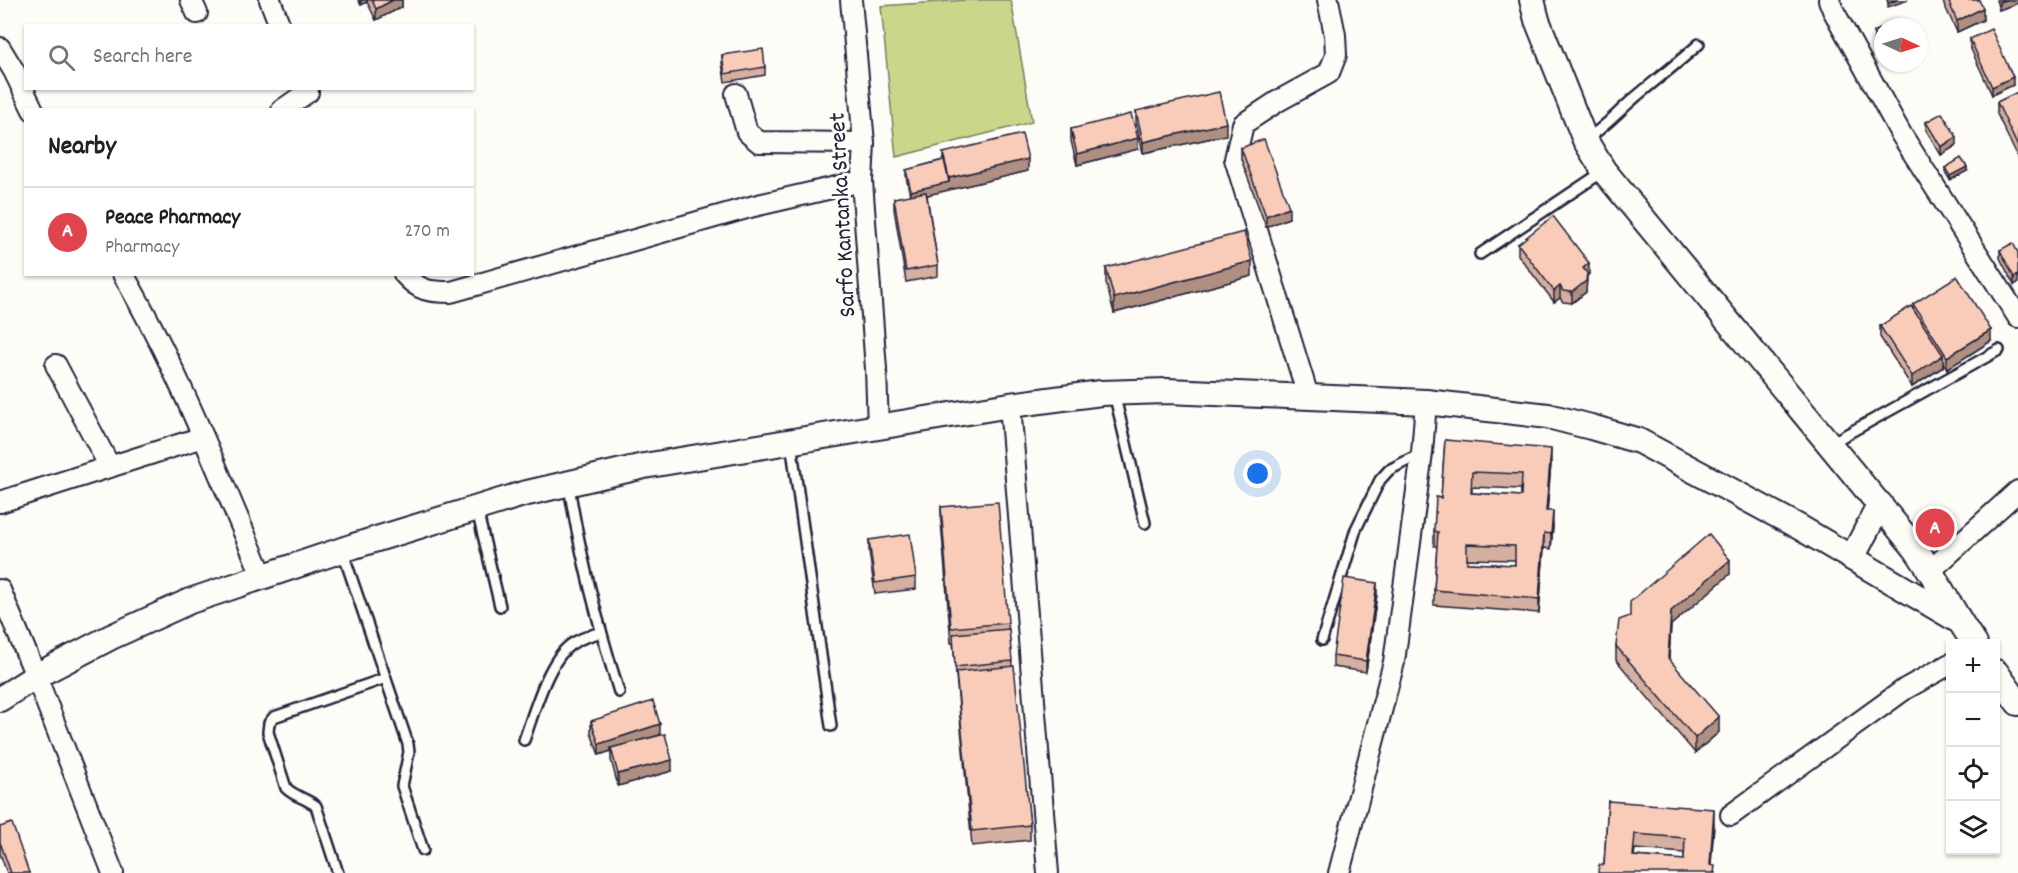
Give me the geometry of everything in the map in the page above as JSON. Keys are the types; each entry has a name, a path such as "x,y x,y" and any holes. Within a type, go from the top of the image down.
{"street":[{"path":"270,0 279,24"},
{"name":"Sarfo Kantanka Street","path":"851,0 864,143 862,181 878,428"},
{"path":"1308,396 1235,159 1243,124 1278,101 1329,73 1336,55 1335,35 1328,0"},
{"path":"1532,0 1537,20 1585,140 1604,171 1880,504 1931,570 1972,639"},
{"path":"1829,0 1901,134 2018,317"},
{"path":"0,48 32,108"},
{"path":"736,94 747,132 759,142 864,143"},
{"path":"286,108 310,97"},
{"path":"406,276 418,288 434,292 451,292 754,206 862,181"},
{"path":"124,276 147,316 203,437 263,577"},
{"path":"56,365 110,467"},
{"path":"0,699 36,676 146,620 190,601 342,550 524,494 644,466 1010,405 1114,393 1167,391 1426,402 1548,416 1591,427 1639,441 1852,558 1959,621"},
{"path":"1339,873 1394,662 1422,453 1426,402"},
{"path":"1010,405 1048,873"},
{"path":"0,502 203,437"},
{"path":"1931,570 2018,491"},
{"path":"1852,558 1880,504"},
{"path":"0,590 113,873"},
{"path":"1731,815 1905,689 1946,666"},
{"path":"2000,679 2018,703"}],"lane":[{"path":"1585,140 1603,129 1631,100 1699,44"},
{"path":"1480,254 1604,171"},
{"path":"1830,443 1999,350"},
{"path":"1114,393 1145,523"},
{"path":"791,442 831,726"},
{"path":"1322,640 1356,529 1380,480 1389,470 1422,453"},
{"path":"569,483 577,538 619,692"},
{"path":"476,508 500,606"},
{"path":"342,550 408,744 409,752 402,786 423,850"},
{"path":"524,740 548,674 563,651 574,642 601,632"},
{"path":"338,873 316,806 292,795 286,788 268,732 269,723 274,717 386,678"}],"green space":[{"path":"967,0 1011,0 1032,122 896,157 881,6"}],"building":[{"path":"372,0 393,0 376,9"},
{"path":"1948,0 1979,0 1983,8 1957,21"},
{"path":"1991,29 2013,77 1992,87 1970,39"},
{"path":"763,49 765,67 725,74 722,55"},
{"path":"1219,92 1226,123 1143,142 1136,111"},
{"path":"2018,92 2018,147 1997,102"},
{"path":"1942,113 1957,137 1941,147 1926,122"},
{"path":"1131,114 1138,138 1077,154 1071,129"},
{"path":"1022,134 1028,159 949,178 943,153"},
{"path":"1264,139 1289,207 1266,216 1241,148"},
{"path":"1961,158 1967,167 1950,176 1945,168"},
{"path":"944,160 949,182 911,191 906,170"},
{"path":"926,192 938,265 906,271 894,198"},
{"path":"1553,216 1589,263 1583,268 1587,273 1586,281 1572,292 1563,291 1560,286 1554,291 1518,244"},
{"path":"1244,232 1252,261 1114,298 1106,268"},
{"path":"2013,243 2018,253 2018,275 2014,277 2000,250"},
{"path":"1957,276 1991,330 1947,357 1913,304"},
{"path":"1911,306 1943,355 1912,376 1880,326"},
{"path":"1445,440 1551,449 1546,511 1553,511 1551,534 1544,533 1539,599 1434,590 1438,532 1434,531 1436,497 1441,498","holes":["1472,472 1522,474 1521,496 1471,493","1467,544 1515,546 1515,565 1467,563"]},
{"path":"998,502 1008,623 951,628 941,507"},
{"path":"910,534 916,577 875,583 869,540"},
{"path":"1709,534 1730,560 1671,611 1668,658 1719,717 1695,738 1616,646 1619,620 1630,616 1630,602"},
{"path":"1344,578 1377,583 1366,661 1333,656"},
{"path":"1009,629 1012,661 955,667 953,634"},
{"path":"1014,666 1030,825 972,831 956,672"},
{"path":"653,701 660,724 599,744 591,721"},
{"path":"665,734 672,760 618,774 611,748"},
{"path":"1608,801 1714,809 1710,865 1715,866 1714,873 1598,873 1599,865 1604,865","holes":["1635,834 1685,838 1684,860 1633,856"]},
{"path":"12,823 29,873 11,873 0,842 0,827"}],"place":[{"name":"Peace Pharmacy","path":"1935,528"}]}
